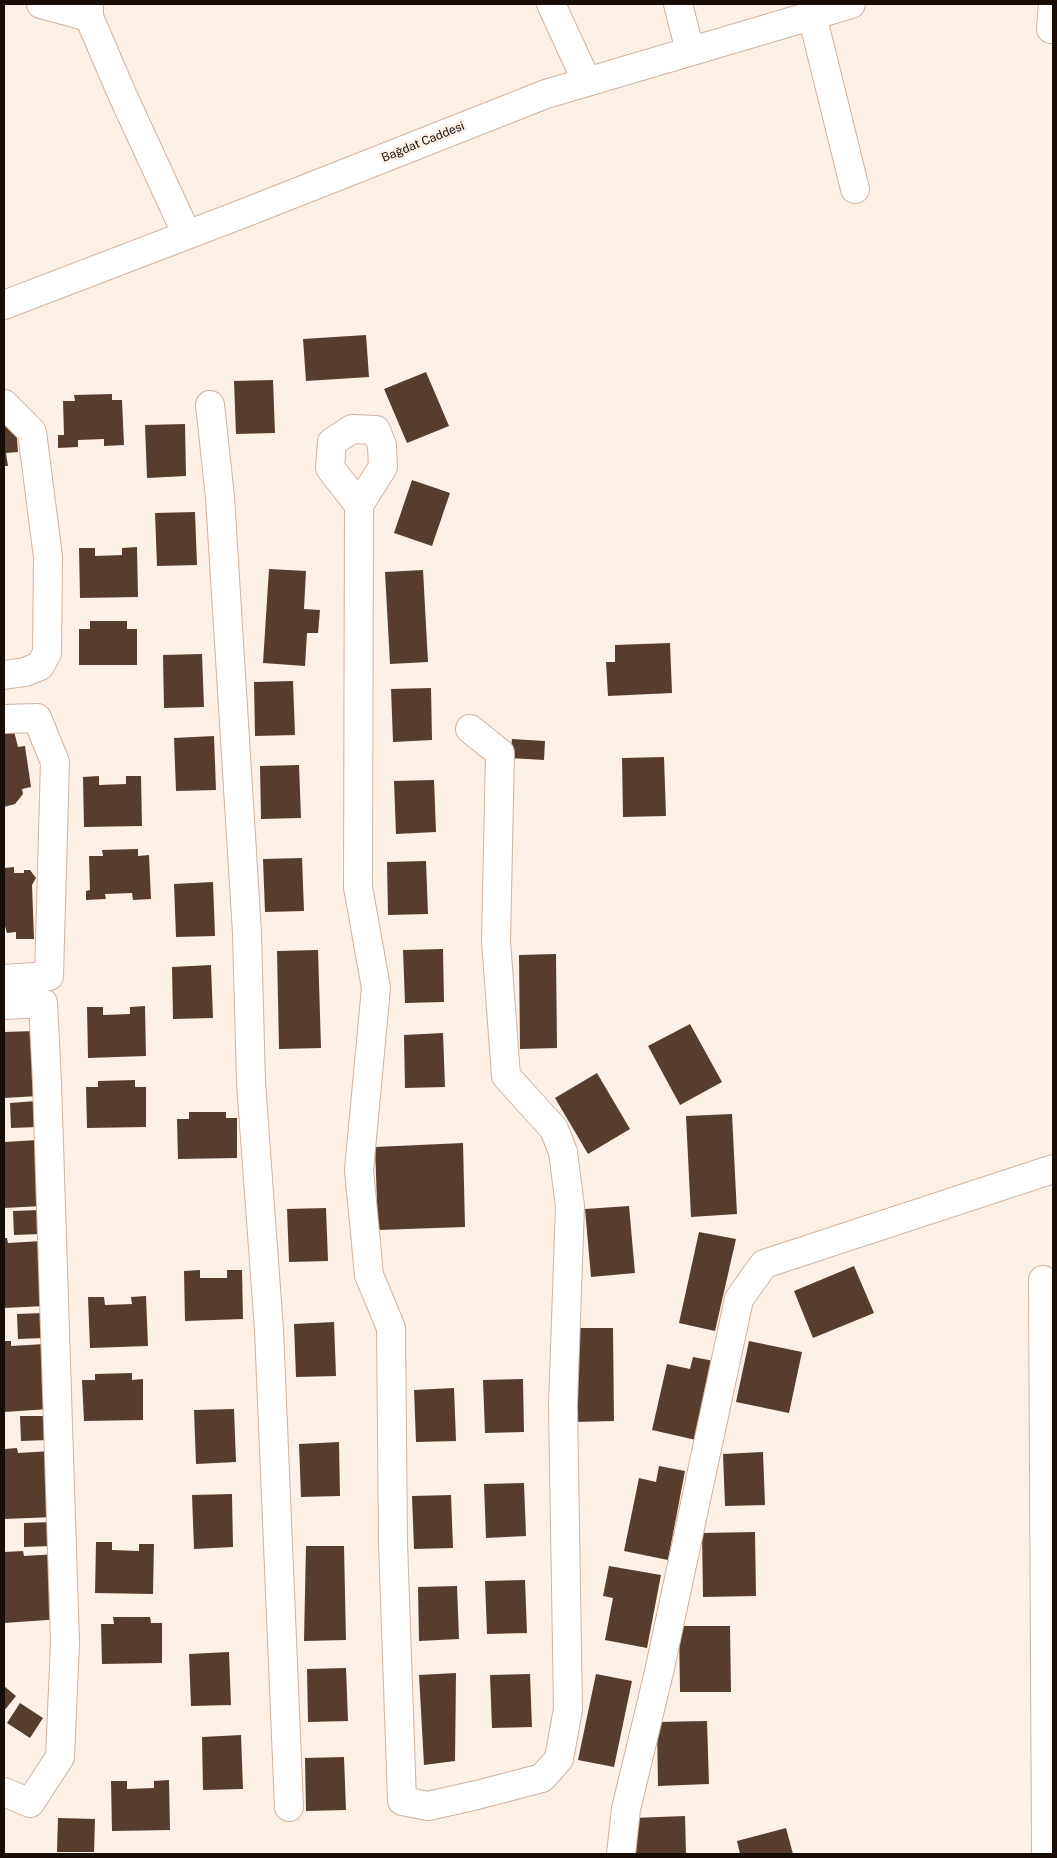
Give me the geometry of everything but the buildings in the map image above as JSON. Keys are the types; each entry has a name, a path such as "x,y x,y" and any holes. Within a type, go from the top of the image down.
{"street":[{"path":"41,4 89,10 122,94 188,235"},
{"path":"551,4 587,82"},
{"path":"678,4 690,51"},
{"name":"Bağdat Caddesi","path":"4,305 188,235 546,94 851,4"},
{"path":"812,15 855,189"},
{"path":"4,404 32,432 48,557 47,652 40,666 25,672 4,675"},
{"path":"210,405 220,497 247,933 251,1083 269,1330 289,1806"},
{"path":"359,505 358,886 376,988 359,1170 369,1275 391,1328 393,1542 402,1801 428,1806 542,1778 559,1759 568,1709 563,1406 570,1206 564,1152 554,1129 506,1076 496,941 500,753 470,729"},
{"path":"4,719 38,718 55,762 49,976 4,979"},
{"path":"4,1004 43,1003 48,1102 65,1643 60,1757 30,1803 4,1792"},
{"path":"621,1854 626,1809 659,1672 739,1299 764,1264 1053,1169"},
{"path":"1043,1280 1046,1854"}]}
